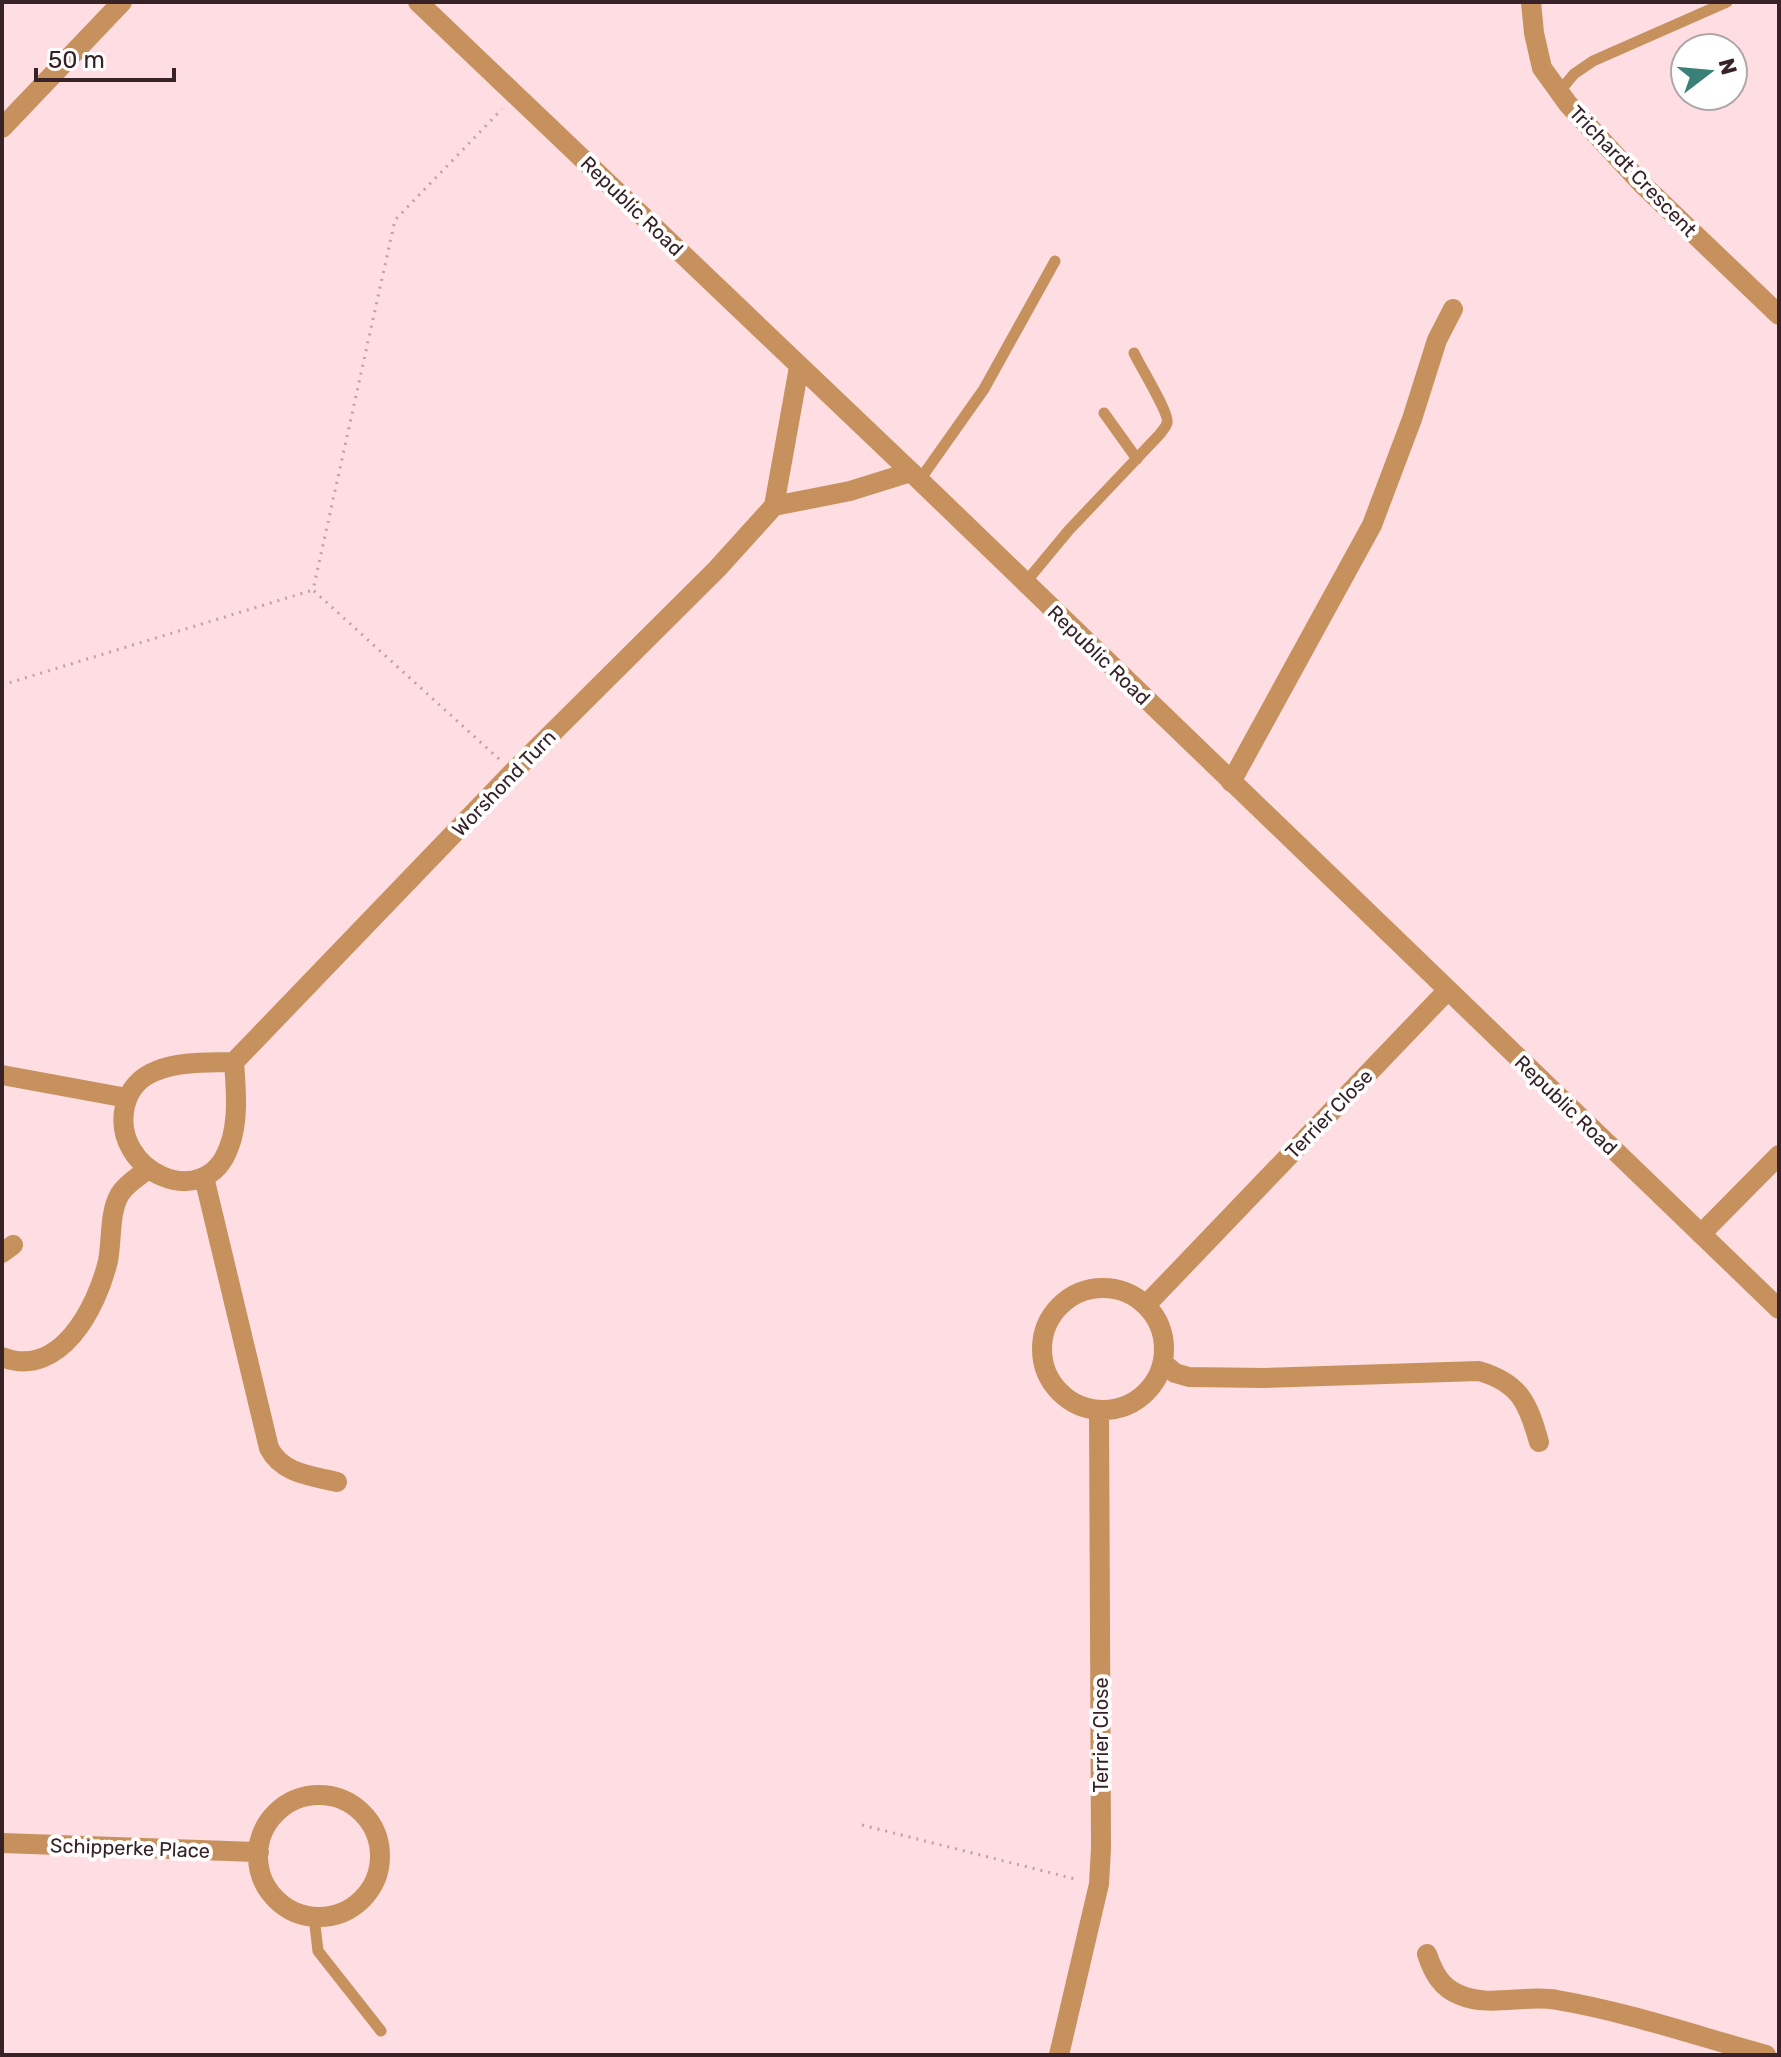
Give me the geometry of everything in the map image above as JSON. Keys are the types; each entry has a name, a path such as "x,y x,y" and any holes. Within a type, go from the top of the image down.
{"street":[{"path":"2,128 122,2"},
{"name":"Republic Road","path":"418,2 1779,1309"},
{"name":"Trichardt Crescent","path":"1531,2 1542,68 1559,92 1642,184 1779,315"},
{"path":"1231,782 1372,525 1412,419 1437,340 1453,309"},
{"path":"799,367 774,506 915,476"},
{"name":"Worshond Turn","path":"234,1062 513,772 717,569 774,506"},
{"name":"Terrier Close","path":"1146,1305 1447,991"},
{"path":"234,1062 235,1114 229,1148 221,1165 204,1177 173,1180 148,1169 134,1155 125,1137 122,1118 127,1098 136,1083 153,1072 172,1066 234,1062"},
{"path":"2,1075 127,1098"},
{"path":"1701,1234 1779,1155"},
{"path":"2,1357 28,1361 53,1354 68,1341 90,1308 102,1282 118,1198 125,1187 148,1169"},
{"path":"204,1177 269,1448 277,1460 289,1469 337,1482"},
{"path":"1092,1288 1118,1289 1146,1305 1161,1329 1164,1349 1163,1363 1154,1383 1139,1398 1121,1408 1099,1410 1069,1399 1051,1380 1043,1356 1047,1324 1058,1307 1092,1288"},
{"path":"1163,1363 1175,1373 1189,1377 1279,1378 1479,1371 1505,1381 1520,1395 1539,1442"},
{"name":"Terrier Close","path":"1059,2055 1099,1884 1102,1751 1099,1410"},
{"path":"332,1797 348,1802 362,1813 372,1827 380,1860 376,1877 356,1905 341,1913 314,1917 291,1910 277,1900 266,1886 260,1870 259,1852 270,1820 282,1808 297,1799 332,1797"},
{"name":"Schipperke Place","path":"2,1843 259,1852"},
{"path":"1427,1954 1436,1977 1460,1996 1489,2001 1554,1999 1766,2055"}],"lane":[{"path":"1559,92 1574,74 1593,61 1727,2"},
{"path":"915,476 984,389 1055,261"},
{"path":"1025,583 1167,423 1166,411 1150,387 1134,353"},
{"path":"1104,413 1137,459"},
{"path":"314,1917 318,1951 381,2031"}],"path":[{"path":"313,590 395,220 516,94"},
{"path":"2,685 313,590"},
{"path":"313,590 513,772"},
{"path":"862,1825 988,1859 1099,1884"}]}
